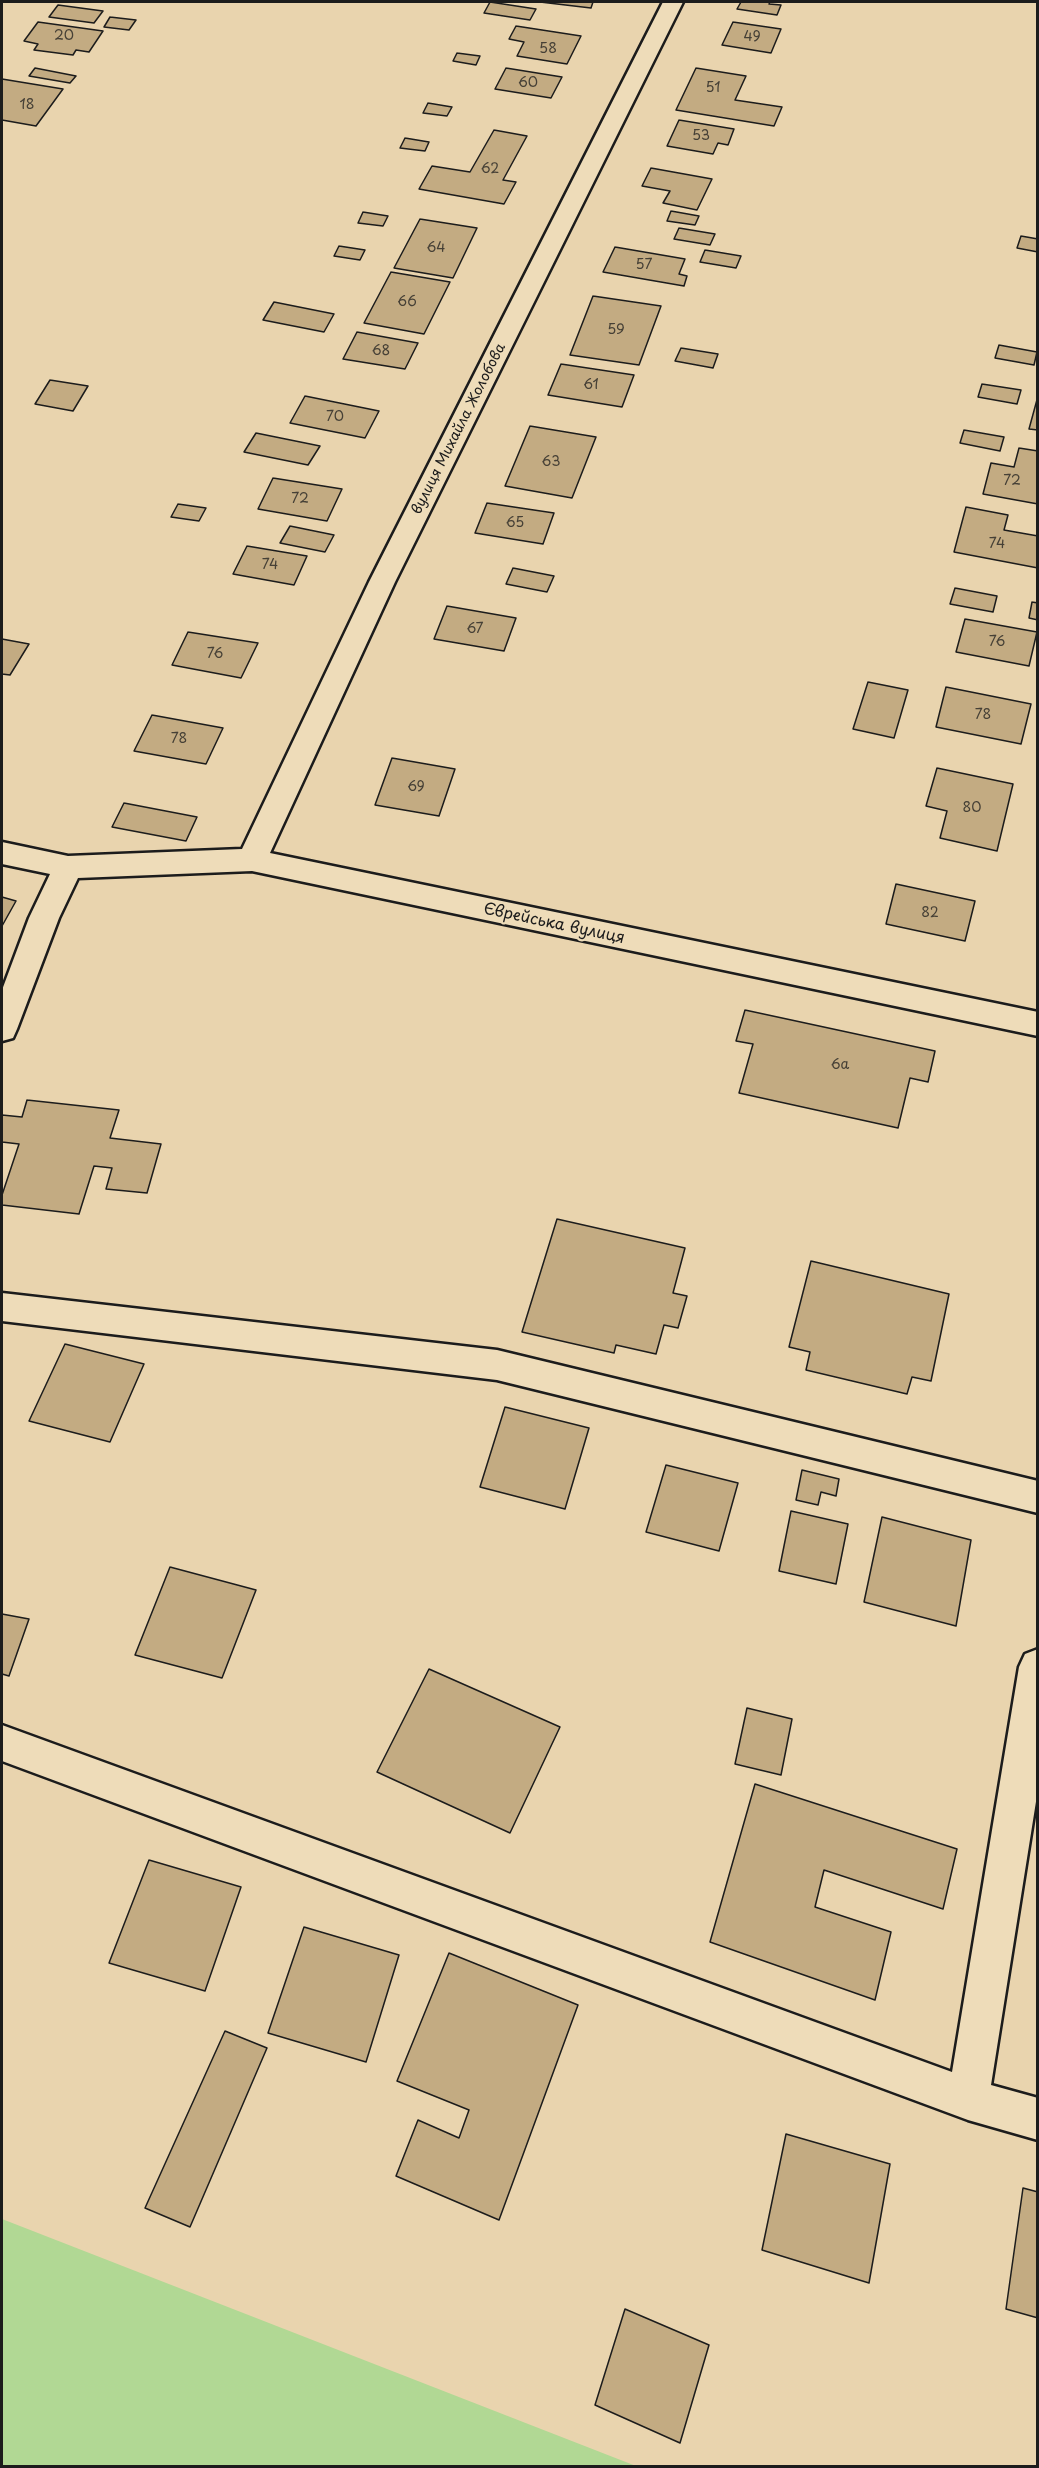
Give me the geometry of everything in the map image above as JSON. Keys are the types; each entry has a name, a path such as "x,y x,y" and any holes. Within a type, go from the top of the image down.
{"street":[{"name":"вулиця Михайла Жолобова","path":"252,861 382,582 673,2"},
{"name":"Єврейська вулиця","path":"2,853 68,867 252,861 1038,1024"},
{"path":"2,1029 44,918 68,867"},
{"path":"2,1307 497,1365 1038,1497"},
{"path":"968,2099 1038,1667"},
{"path":"2,1743 968,2099 1038,2119"}],"green space":[{"path":"2,2219 636,2466 2,2466"}],"building":[{"path":"490,2 536,9 530,20 484,13"},
{"path":"540,2 593,2 591,8"},
{"path":"741,2 770,2 769,4 781,5 777,15 737,9"},
{"path":"58,5 103,11 94,23 49,17"},
{"path":"110,17 136,20 129,30 104,27"},
{"path":"38,22 103,31 89,52 76,50 73,55 34,50 38,44 24,41"},
{"path":"733,22 781,29 771,53 722,45"},
{"path":"516,26 581,36 567,64 517,56 524,42 509,39"},
{"path":"457,53 480,56 476,65 453,61"},
{"path":"35,68 76,76 70,83 29,76"},
{"path":"506,68 562,77 551,98 495,89"},
{"path":"696,68 746,76 735,100 782,107 774,126 676,110"},
{"path":"2,79 63,89 36,126 2,120"},
{"path":"428,103 452,107 447,116 423,113"},
{"path":"679,120 734,129 728,145 718,143 713,154 667,146"},
{"path":"494,130 527,136 503,180 516,182 504,204 419,189 432,166 470,172"},
{"path":"405,138 429,142 425,151 400,148"},
{"path":"651,168 712,179 697,210 663,203 670,191 642,186"},
{"path":"671,211 699,216 695,225 667,221"},
{"path":"363,212 388,216 383,226 358,223"},
{"path":"420,219 477,228 453,278 394,268"},
{"path":"679,228 715,234 710,245 674,239"},
{"path":"1021,236 1038,239 1038,252 1017,248"},
{"path":"339,246 365,250 360,260 334,256"},
{"path":"615,247 685,259 679,274 687,276 684,286 603,272"},
{"path":"705,250 741,256 736,268 700,262"},
{"path":"391,272 450,282 424,334 364,323"},
{"path":"593,296 661,306 639,365 570,355"},
{"path":"274,302 334,314 324,332 263,320"},
{"path":"357,332 418,343 405,369 343,359"},
{"path":"999,345 1037,352 1034,365 995,358"},
{"path":"681,348 718,354 713,368 675,361"},
{"path":"561,364 634,375 622,407 548,395"},
{"path":"50,380 88,386 73,411 35,404"},
{"path":"982,384 1021,390 1017,404 978,397"},
{"path":"305,396 379,411 365,438 290,423"},
{"path":"1038,396 1038,430 1029,429"},
{"path":"530,426 596,437 572,498 505,486"},
{"path":"964,430 1004,437 1000,451 960,443"},
{"path":"256,433 320,446 308,465 244,452"},
{"path":"1019,448 1038,451 1038,504 983,494 991,463 1014,467"},
{"path":"273,478 342,489 327,521 258,509"},
{"path":"487,503 554,513 543,544 475,533"},
{"path":"178,504 206,508 199,521 171,517"},
{"path":"966,507 1008,515 1004,530 1038,536 1038,568 954,552"},
{"path":"290,526 334,535 325,552 280,543"},
{"path":"247,546 307,556 294,585 233,574"},
{"path":"513,568 554,576 547,592 506,584"},
{"path":"955,588 997,596 993,612 950,604"},
{"path":"1032,602 1038,603 1038,620 1029,618"},
{"path":"447,606 516,618 504,651 434,639"},
{"path":"965,619 1037,632 1029,666 956,652"},
{"path":"188,632 258,643 241,678 172,665"},
{"path":"2,639 29,644 10,675 2,674"},
{"path":"868,682 908,690 894,738 853,729"},
{"path":"946,687 1031,704 1021,744 936,727"},
{"path":"152,715 223,728 206,764 134,751"},
{"path":"392,758 455,769 439,816 375,805"},
{"path":"937,768 1013,784 997,851 940,838 947,811 926,806"},
{"path":"124,803 197,817 186,841 112,827"},
{"path":"896,884 975,901 965,941 886,924"},
{"path":"2,897 16,901 2,926"},
{"path":"745,1010 935,1051 928,1082 910,1078 898,1128 739,1093 753,1044 736,1041"},
{"path":"27,1100 119,1110 110,1138 161,1144 147,1193 106,1189 112,1168 94,1166 79,1214 2,1205 2,1195 19,1144 2,1142 2,1115 22,1117"},
{"path":"557,1219 685,1248 673,1293 687,1296 678,1328 664,1325 656,1354 616,1345 614,1353 522,1332"},
{"path":"811,1261 949,1294 931,1381 912,1377 907,1394 806,1370 810,1352 789,1347"},
{"path":"65,1344 144,1364 110,1442 29,1421"},
{"path":"505,1407 589,1428 565,1509 480,1487"},
{"path":"666,1465 738,1483 719,1551 646,1532"},
{"path":"802,1470 839,1479 836,1496 821,1492 818,1505 796,1500"},
{"path":"791,1511 848,1524 836,1584 779,1571"},
{"path":"882,1517 971,1540 956,1626 864,1602"},
{"path":"170,1567 256,1590 222,1678 135,1655"},
{"path":"2,1614 29,1619 9,1676 2,1674"},
{"path":"429,1669 560,1727 510,1833 377,1772"},
{"path":"747,1708 792,1719 781,1775 735,1764"},
{"path":"755,1784 957,1849 943,1909 824,1870 815,1907 891,1932 875,2000 710,1942"},
{"path":"149,1860 241,1887 205,1991 109,1963"},
{"path":"304,1927 399,1955 366,2062 268,2033"},
{"path":"449,1953 578,2005 499,2220 396,2176 418,2120 459,2138 469,2110 397,2081"},
{"path":"225,2031 267,2048 190,2227 145,2208"},
{"path":"786,2134 890,2164 869,2283 762,2250"},
{"path":"1023,2188 1038,2192 1038,2318 1006,2309"},
{"path":"625,2309 709,2345 680,2443 595,2405"}]}
